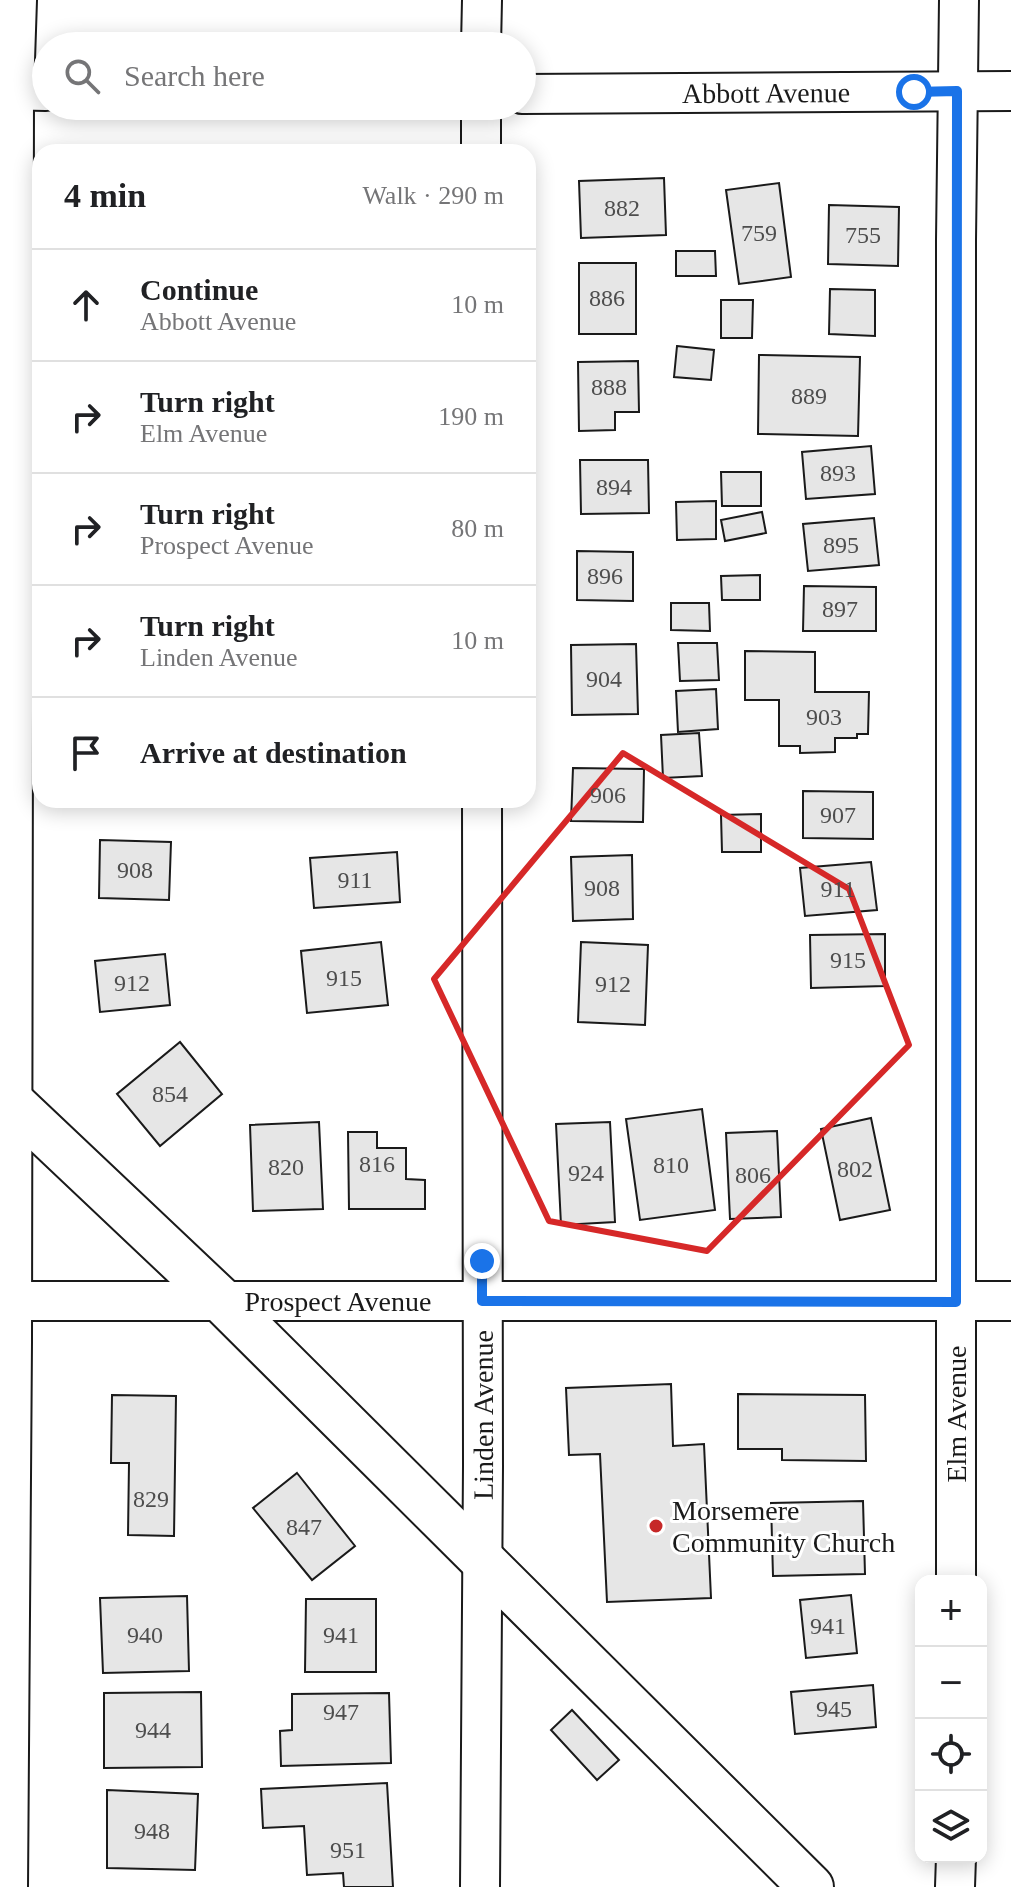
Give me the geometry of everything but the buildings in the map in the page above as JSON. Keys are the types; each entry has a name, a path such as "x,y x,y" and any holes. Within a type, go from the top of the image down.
{"street":[{"path":"5,1887 4,1095 19,90 14,0"},
{"path":"481,32 482,0"},
{"name":"Elm Avenue","path":"956,1575 959,0"},
{"name":"Abbott Avenue","path":"536,94 1011,91"},
{"path":"481,120 481,144"},
{"name":"Linden Avenue","path":"480,1887 482,808"},
{"path":"4,1095 220,1299 811,1887"},
{"name":"Prospect Avenue","path":"4,1301 1011,1301"},
{"path":"955,1887 956,1863"}],"highlighted area":[{"path":"623,753 849,889 909,1045 707,1251 549,1221 434,979"}],"place":[{"name":"Morsemere Community Church","path":"656,1526"}],"route":[{"path":"482,1261 482,1301 956,1302 957,91 914,92"}]}
